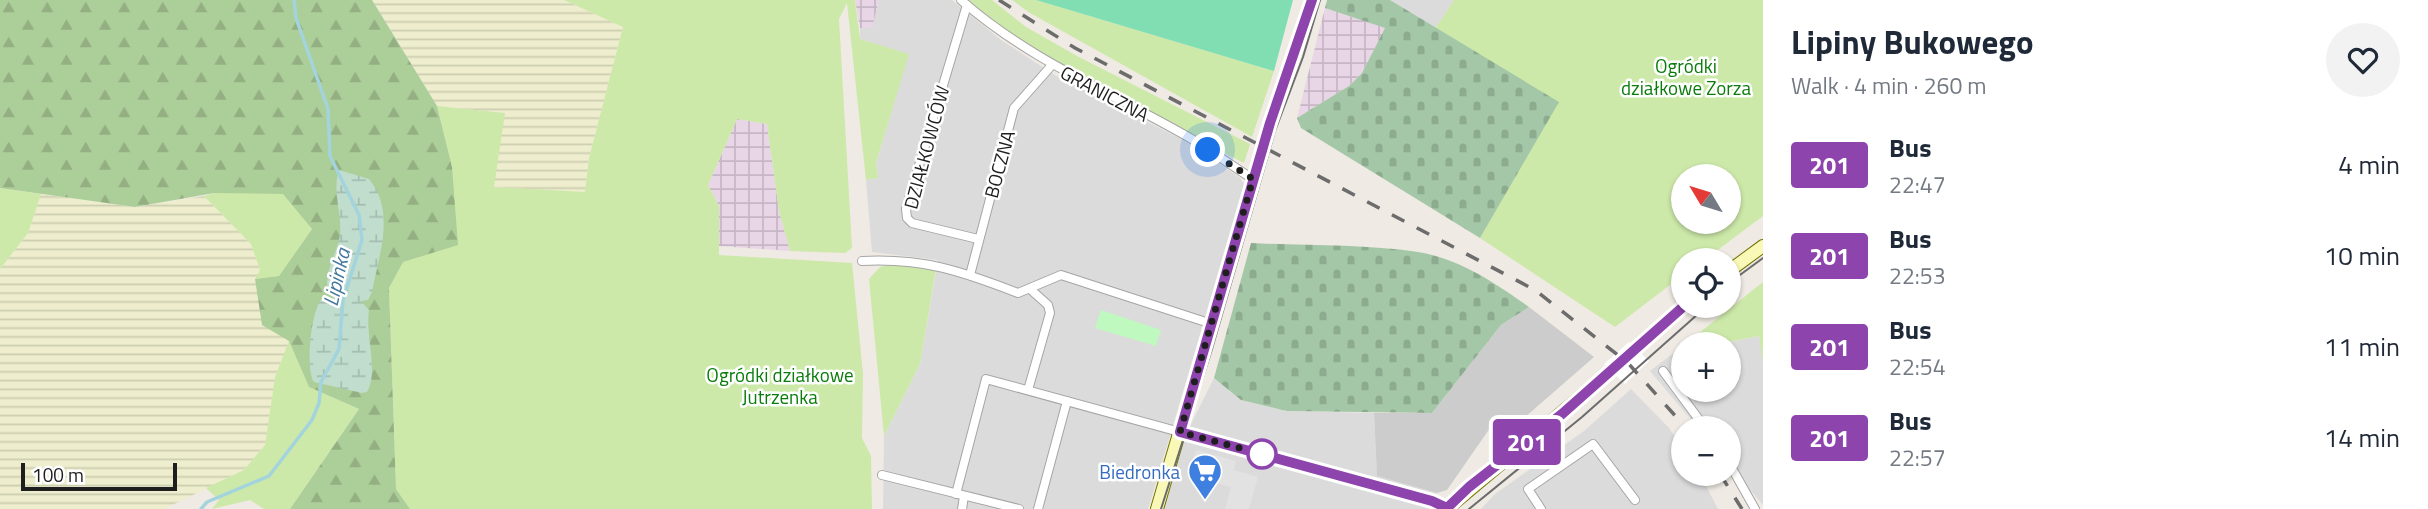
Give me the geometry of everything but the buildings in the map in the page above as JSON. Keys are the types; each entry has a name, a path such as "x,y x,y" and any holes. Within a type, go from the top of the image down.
{"street":[{"path":"1157,509 1255,173 1312,0"},
{"name":"GRANICZNA","path":"964,2 1002,34 1052,65 1255,173"},
{"name":"DZIAŁKOWCÓW","path":"964,2 906,209 907,218 912,223 978,239"},
{"name":"BOCZNA","path":"970,275 1014,108 1052,65"},
{"path":"1741,262 1763,246"},
{"path":"862,261 902,259 970,275 1018,293 1062,275 1212,324"},
{"path":"1028,390 1050,313 1048,305 1030,289"},
{"path":"962,509 960,495 986,379 1432,501 1447,509 1671,317"},
{"path":"1663,371 1696,416"},
{"path":"1038,509 1067,401"},
{"path":"1541,509 1528,489 1593,444 1635,500"},
{"path":"882,475 1019,509"},
{"path":"1741,484 1755,509"}],"shaded area":[{"path":"855,0 879,0 872,28 860,28"},
{"path":"879,0 952,0 1001,40 1058,77 1189,143 1240,178 1245,185 1148,509 883,509 884,436 920,364 938,260 872,252 866,180 878,178 876,164 908,54 860,39 860,28 872,27"},
{"path":"1390,0 1454,0 1435,29"},
{"path":"1325,8 1385,28 1362,73 1349,86 1297,118"},
{"path":"737,119 767,124 779,211 790,251 719,246 719,206 708,185"},
{"path":"1529,307 1594,357 1509,431 1490,428 1447,490 1437,493 1377,476 1374,413 1432,413 1501,325"},
{"path":"1760,336 1763,364 1763,505 1741,479 1741,416 1688,416 1676,402 1741,402 1741,340"},
{"path":"1671,355 1671,396 1650,371"},
{"path":"1214,378 1241,400 1287,411 1374,413 1377,476 1437,493 1431,509 1164,509 1186,434"},
{"path":"1631,389 1671,431 1671,486 1706,486 1718,509 1481,509 1495,494 1584,431"},
{"path":"1196,450 1236,461 1234,470 1258,477 1249,509 1225,509 1231,487 1189,475"}],"green space":[{"path":"0,0 372,0 437,106 452,167 458,245 403,262 389,288 396,489 410,509 290,509 359,409 309,387 289,341 262,325 255,279 279,276 312,229 283,194 214,193 135,207 0,188"},
{"path":"372,0 564,0 623,27 589,158 585,193 493,187 504,113 437,106"},
{"name":"Ogródki działkowe Jutrzenka","path":"564,0 855,0 860,39 909,54 876,163 878,178 866,180 847,3 839,19 852,248 845,253 790,251 779,211 767,124 737,119 708,185 719,206 719,255 852,263 863,374 862,438 871,456 872,509 410,509 396,489 389,288 452,167 437,106 505,113 494,187 585,192 589,158 623,27"},
{"path":"968,0 992,0 1026,27 1077,56 1250,144 1244,163 1066,69 999,25"},
{"path":"1012,0 1036,0 1274,71 1252,137 1030,13"},
{"path":"1036,0 1293,0 1274,71"},
{"path":"1327,0 1390,0 1559,102 1480,238 1301,128 1297,118 1349,86 1362,73 1385,28 1325,8"},
{"name":"Ogródki działkowe Zorza","path":"1454,0 1763,0 1763,216 1741,232 1741,164 1671,164 1671,234 1739,234 1720,248 1671,248 1671,284 1615,327 1480,238 1558,102 1435,29"},
{"path":"339,170 369,179 382,205 384,219 372,292 368,300 361,301 369,310 372,364 370,384 367,392 362,393 314,382 311,375 314,316 321,300 334,298 329,293 327,279 340,235 336,186"},
{"path":"0,188 41,194 28,233 0,269"},
{"path":"214,193 283,193 312,229 279,276 255,279 260,270 251,244 204,196"},
{"path":"41,194 135,207 204,196 251,244 261,270 262,324 289,341 275,377 265,445 244,470 164,509 0,509 0,269 28,233"},
{"path":"1251,243 1377,248 1433,255 1476,273 1529,307 1501,325 1432,413 1287,411 1241,400 1214,378"},
{"path":"893,264 936,269 920,364 884,436 869,279 880,267"},
{"path":"1763,282 1763,364 1759,336 1741,340 1741,332 1700,332 1718,318 1741,318 1741,300"},
{"path":"1101,310 1161,330 1156,346 1095,328"},
{"path":"289,341 309,387 359,409 290,509 264,509 250,500 212,509 219,500 206,488 244,470 265,445 275,377"}],"pier":[{"path":"1629,342 1649,361 1625,384 1604,364"}],"waterway":[{"name":"Lipinka","path":"201,509 207,502 269,476 312,420 319,403 321,382 339,349 343,300 362,240 359,215 330,156 328,109 296,18 294,0"}],"tram line":[{"path":"1161,509 1212,349 1275,131 1303,57 1320,0"},
{"path":"1741,274 1763,258"},
{"path":"1469,509 1582,417 1693,318"}],"railway":[{"path":"999,0 1075,48 1535,290 1628,363 1675,416"},
{"path":"1728,486 1742,509"}],"bus line":[{"name":"201","path":"1312,0 1270,123 1180,432 1432,501 1447,508 1469,487 1562,414 1671,317"}],"place":[{"name":"Biedronka","path":"1205,501"}],"route":[{"path":"1208,150 1253,179 1180,432 1262,454"}]}
